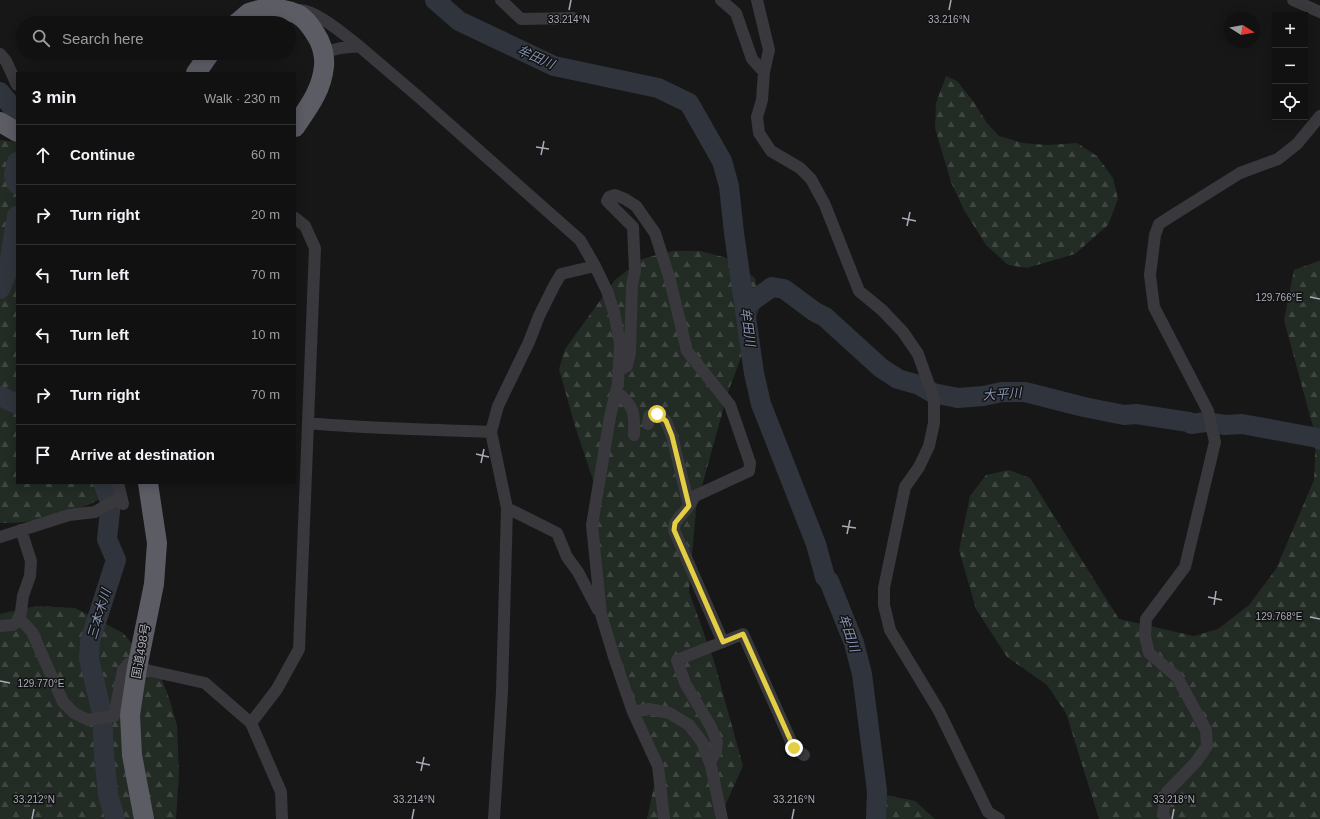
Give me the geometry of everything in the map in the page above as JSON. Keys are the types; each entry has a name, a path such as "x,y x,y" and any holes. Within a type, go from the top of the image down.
{"highway":[{"path":"246,16 261,10 272,9 287,11 298,15 313,29 324,52 324,67 320,84 314,98 296,125"},
{"path":"197,72 205,60"},
{"path":"0,122 16,131"},
{"name":"国道498号","path":"144,819 132,755 130,715 138,664 154,584 157,543 148,484"}],"street":[{"path":"501,0 521,19 574,18"},
{"path":"721,0 736,13 752,59 764,72"},
{"path":"757,0 769,50 764,72 762,100 757,117 759,133 771,151 800,168 811,179 825,205 859,291 882,310 903,332 918,354 934,399 934,423 929,446 919,467 905,488 884,588 884,605 890,630 939,711 985,816 999,819"},
{"path":"1294,0 1320,12"},
{"path":"287,11 301,9 312,13 359,46 580,240 595,266 607,291 614,312 620,343 616,391 610,417 592,525 601,614"},
{"path":"324,52 359,46"},
{"path":"0,54 6,61 16,83"},
{"path":"1165,819 1163,812 1167,792 1196,762 1207,746 1206,730 1177,677 1149,653 1145,636 1146,619 1185,567 1215,442 1208,411 1154,307 1150,275 1155,235 1159,224 1240,173 1278,159 1297,144 1320,116"},
{"path":"618,371 627,366 630,353 632,285 635,271 633,227 607,201 609,197 615,195 636,206 655,233 670,280 687,351 730,405 750,463 749,471 695,496 675,523 674,530 723,642"},
{"path":"251,723 277,689 299,649 315,248 305,226 296,219"},
{"path":"494,819 502,692 507,508 491,432 498,406 530,342 539,316 561,274 595,266"},
{"path":"616,391 628,402 634,413 634,435"},
{"path":"648,424 650,416 657,414 666,421 672,436 689,506"},
{"path":"308,423 354,427 491,432"},
{"path":"0,537 69,515 95,512 122,500 118,484"},
{"path":"507,508 557,533 566,557 578,572 601,614 632,712 658,766 664,819"},
{"path":"0,626 13,625 20,619 23,596 30,576 31,561 21,530"},
{"path":"20,619 32,632 63,702 74,714 88,720 114,716 123,670 128,664 138,664 205,683 251,723 281,792 282,819"},
{"path":"710,762 716,752 717,742 712,727 685,683 677,660 743,634 794,748 804,755"},
{"path":"632,712 648,709 669,713 689,725 702,742 710,762 722,819"}],"green space":[{"path":"946,76 957,81 973,101 987,123 999,136 1023,143 1048,145 1077,143 1097,156 1113,178 1118,199 1108,225 1075,254 1027,268 1008,265 986,245 964,210 951,182 935,128 936,103"},
{"path":"0,140 16,142 16,484 123,484 121,488 92,503 56,516 33,521 0,523"},
{"path":"672,251 700,251 727,258 755,278 760,307 728,392 696,508 689,592 714,661 743,766 719,819 647,819 655,781 653,744 611,659 596,548 599,515 596,489 575,426 559,369 565,349 615,280 642,259"},
{"path":"1319,261 1320,819 1099,819 1066,713 1047,685 1007,657 976,609 959,550 970,496 986,475 1009,470 1030,478 1119,619 1194,636 1218,629 1249,605 1276,569 1314,480 1316,438 1284,320 1294,270"},
{"path":"36,606 75,608 123,633 161,678 177,725 179,774 176,819 0,819 0,614"},
{"path":"886,795 915,801 935,819 873,819 878,806"}],"waterway":[{"name":"牟田川","path":"435,0 459,21 554,66 658,88 689,103 722,161 729,186 734,233 754,373 761,404 816,544 825,577 829,581 854,643 862,674 877,791 876,819"},
{"name":"三本木川","path":"0,92 16,112"},
{"name":"三本木川","path":"16,166 14,175 16,181"},
{"name":"三本木川","path":"0,289 8,270 16,222"},
{"name":"大平川","path":"745,306 772,287 784,289 815,312 825,317 881,368 898,379 919,385 933,393 958,398 983,396 1002,392 1025,392 1084,407 1124,415 1136,414 1189,422 1191,424 1205,422 1225,425 1242,424 1318,438 1320,440"},
{"name":"三本木川","path":"0,396 16,404"},
{"name":"三本木川","path":"103,484 109,498 110,511 107,539 116,560 90,641 89,659 102,713 108,794 115,819"}],"route":[{"path":"657,414 666,421 672,436 689,506 675,523 674,530 723,642 743,634 794,748"}]}
